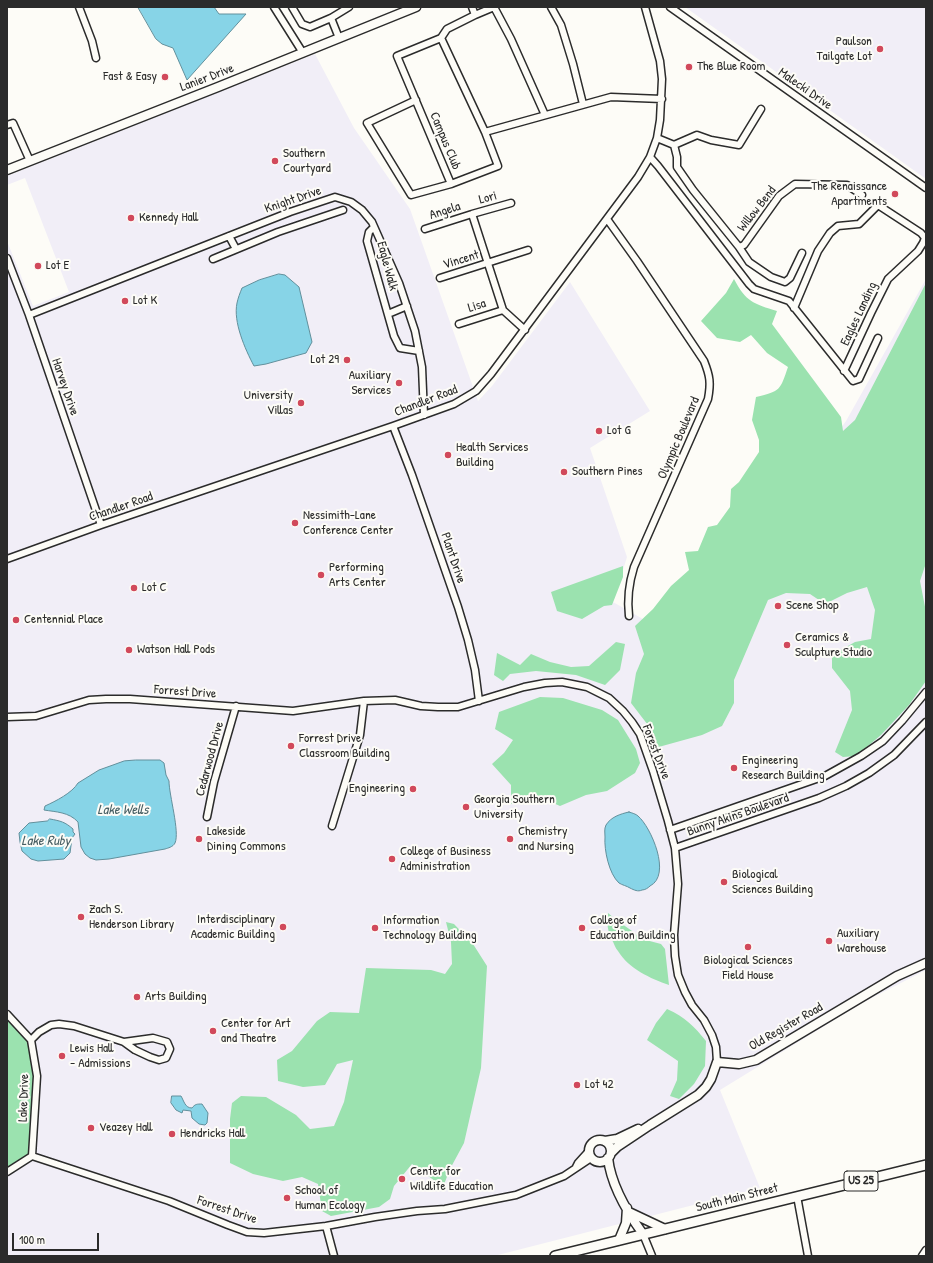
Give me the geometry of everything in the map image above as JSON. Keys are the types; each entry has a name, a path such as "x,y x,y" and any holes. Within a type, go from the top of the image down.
{"main road":[{"name":"South Main Street","path":"555,1256 926,1165"}],"street":[{"path":"79,7 92,41 96,58"},
{"path":"274,7 303,53"},
{"path":"292,7 302,24 310,28 349,7"},
{"name":"Lanier Drive","path":"7,170 416,7"},
{"path":"472,7 475,15"},
{"path":"494,7 511,39 545,115"},
{"name":"Campus Club","path":"485,132 498,166 451,184 397,56 441,38 447,29 494,7"},
{"path":"551,7 560,25 573,64 583,104"},
{"name":"Chandler Road","path":"7,558 424,415 454,404 476,391 525,330 586,245 638,177 650,157 657,138 660,120 662,79 660,61 645,7"},
{"name":"Malecki Drive","path":"670,7 926,188"},
{"path":"331,18 339,38"},
{"path":"441,38 485,132 611,97 662,99"},
{"path":"416,100 367,123 411,195 451,184"},
{"path":"657,138 674,145 698,135 710,140 739,145 761,109"},
{"path":"7,125 13,123 30,161"},
{"name":"Willow Bend","path":"674,145 677,157 677,167 749,262 771,277 785,282 790,278 802,253"},
{"name":"Eagles Landing","path":"650,157 749,284 754,289 789,301 853,381 859,379 878,338"},
{"name":"Willow Bend","path":"739,247 744,245 780,196 795,184 847,185 862,195"},
{"name":"Knight Drive","path":"29,315 272,219 335,197 352,202 362,210 372,222 399,283 415,331 422,367 424,415"},
{"name":"Lori","path":"472,214 511,203"},
{"name":"Eagles Landing","path":"794,308 818,251 830,233 838,226 859,224 878,205 921,233 925,238 918,251 888,279 844,371"},
{"path":"213,259 278,232 343,210"},
{"path":"472,214 503,310 525,330"},
{"name":"Angela","path":"425,229 472,214"},
{"path":"272,219 278,232"},
{"name":"Olympic Boulevard","path":"607,219 637,260 704,361 710,376 711,387 708,399 634,567 629,584 629,616"},
{"name":"Eagle Walk","path":"374,226 369,232 368,241 394,336 400,348 419,352"},
{"path":"229,236 236,250"},
{"name":"Vincent","path":"440,278 528,250"},
{"name":"Harvey Drive","path":"7,258 29,315 101,525"},
{"name":"Eagle Walk","path":"388,314 407,306"},
{"name":"Lisa","path":"459,324 503,310"},
{"name":"Plant Drive","path":"393,426 412,475 458,606 475,670 479,701"},
{"name":"Forest Drive","path":"364,701 395,700 421,706 458,707 524,687 545,683 562,682 587,687 608,698 623,711 640,734 653,771 675,848 678,884 674,935 678,975 692,1006 704,1020 712,1035 716,1048 717,1062"},
{"name":"Bunny Akins Boulevard","path":"670,830 825,776 861,756 883,741 926,692"},
{"name":"Forrest Drive","path":"7,717 36,716 89,700 106,698 293,711 364,701"},
{"path":"332,826 360,735 364,701"},
{"name":"Cedarwood Drive","path":"207,817 214,782 236,706"},
{"name":"Bunny Akins Boulevard","path":"675,848 819,798 846,786 894,756 926,722"},
{"name":"Old Register Road","path":"717,1062 739,1064 756,1060 897,976 926,964"},
{"path":"7,1014 31,1040 39,1032 51,1025 59,1024 74,1026 124,1042 135,1050 159,1060 166,1058 170,1049 167,1042 153,1038 124,1042"},
{"name":"Lake Drive","path":"31,1040 37,1076 32,1156"},
{"path":"591,1157 602,1162 618,1147 698,1095 711,1079 717,1062"},
{"path":"605,1141 617,1139 650,1125"},
{"path":"614,1182 601,1166 591,1157 589,1146 593,1141 599,1139 605,1141 610,1146 609,1166 614,1182 628,1210 643,1234 652,1256"},
{"path":"7,1172 32,1156"},
{"name":"Forrest Drive","path":"32,1156 169,1201 247,1232 264,1233 326,1226 417,1211 445,1209 516,1194 564,1176 576,1167 578,1163 591,1157"},
{"path":"797,1196 808,1256"},
{"path":"628,1210 666,1228"},
{"path":"619,1240 626,1223 628,1210"},
{"path":"326,1226 334,1256"},
{"path":"922,1256 926,1250"}],"shaded area":[{"name":"Paulson Tailgate Lot","path":"685,7 926,7 926,179 817,101"},
{"name":"Georgia Southern University","path":"315,54 354,128 410,209 478,401 492,386 570,282 650,411 590,448 627,557 613,602 685,643 846,421 926,279 926,970 862,1003 720,1090 760,1188 494,1256 7,1256 7,241 33,306 69,292 25,178 7,185 7,176"}],"green space":[{"path":"734,279 738,287 751,301 777,311 772,324 841,417 843,431 855,420 926,283 926,563 920,581 926,612 926,681 909,705 881,735 856,756 843,757 835,752 852,710 850,691 832,668 832,655 855,642 871,639 875,610 867,587 847,593 825,604 810,594 786,593 768,600 734,680 734,703 722,726 702,735 655,748 651,729 631,703 636,673 644,654 635,626 653,609 671,586 689,570 685,552 698,551 708,527 717,525 730,507 731,489 739,482 759,452 759,440 752,420 756,397 775,391 781,385 788,367 767,353 751,335 740,342 717,338 701,321 726,293"},
{"path":"623,566 623,577 612,605 604,606 582,619 557,611 551,592"},
{"path":"616,642 625,644 620,670 605,685 576,675 536,671 510,674 503,681 494,675 497,653 520,665 531,654 550,662 571,667 589,666"},
{"path":"540,697 563,698 602,710 618,720 636,749 640,763 635,773 607,791 586,795 560,806 537,796 522,802 511,804 511,785 492,764 504,753 513,740 495,729 499,712"},
{"path":"608,913 642,939 661,944 665,949 669,985 640,972 622,957 609,933 607,924"},
{"path":"446,922 454,924 473,944 487,966 481,1068 464,1143 450,1169 443,1187 412,1164 394,1186 390,1199 379,1207 331,1216 322,1211 318,1184 302,1177 283,1181 253,1174 230,1163 230,1119 232,1103 241,1096 266,1097 296,1115 310,1129 334,1126 344,1102 353,1060 337,1064 325,1085 303,1087 278,1081 277,1060 292,1051 317,1021 330,1012 359,1013 366,968 431,970 445,974 452,964 451,942"},
{"path":"667,1009 689,1022 706,1041 705,1066 694,1084 679,1099 670,1096 677,1080 678,1061 647,1040 656,1023"},
{"path":"7,1014 31,1040 37,1076 32,1156 7,1172"}],"water":[{"path":"138,7 214,7 219,14 246,14 187,80 173,48 162,44 156,39"},
{"path":"279,274 285,275 299,287 312,342 306,353 254,366 238,327 236,310 238,299 242,288 259,280"},
{"name":"Lake Wells","path":"160,760 164,763 166,775 169,781 175,822 175,843 165,849 109,859 96,860 90,858 85,854 81,847 78,822 66,814 44,810 45,806 72,790 78,783 99,770 124,761"},
{"path":"629,812 638,816 648,830 657,851 659,862 659,872 656,880 644,890 639,891 620,884 615,879 608,862 605,848 606,825 616,816"},
{"name":"Lake Ruby","path":"50,819 63,822 73,829 75,834 72,838 70,853 64,859 38,861 31,859 22,851 19,833 29,823 47,821"},
{"path":"172,1096 181,1096 185,1104 190,1108 196,1104 202,1104 208,1113 207,1123 205,1125 199,1124 192,1118 191,1111 183,1110 182,1113 176,1110 171,1103"}],"place":[{"name":"Paulson Tailgate Lot","path":"880,49"},
{"name":"The Blue Room","path":"689,67"},
{"name":"Fast & Easy","path":"165,77"},
{"name":"Southern Courtyard","path":"275,161"},
{"name":"The Renaissance Apartments","path":"895,194"},
{"name":"Kennedy Hall","path":"131,218"},
{"name":"Lot E","path":"38,266"},
{"name":"Lot K","path":"125,301"},
{"name":"Lot 29","path":"347,360"},
{"name":"Auxiliary Services","path":"399,383"},
{"name":"University Villas","path":"301,403"},
{"name":"Lot G","path":"599,431"},
{"name":"Health Services Building","path":"448,455"},
{"name":"Southern Pines","path":"564,472"},
{"name":"Nessimith-Lane Conference Center","path":"295,523"},
{"name":"Performing Arts Center","path":"321,575"},
{"name":"Lot C","path":"134,588"},
{"name":"Scene Shop","path":"778,606"},
{"name":"Centennial Place","path":"16,620"},
{"name":"Ceramics & Sculpture Studio","path":"787,645"},
{"name":"Watson Hall Pods","path":"129,650"},
{"name":"Forrest Drive Classroom Building","path":"291,746"},
{"name":"Engineering Research Building","path":"734,768"},
{"name":"Engineering","path":"413,789"},
{"name":"Georgia Southern University","path":"466,807"},
{"name":"Lakeside Dining Commons","path":"199,839"},
{"name":"Chemistry and Nursing","path":"510,839"},
{"name":"College of Business Administration","path":"392,859"},
{"name":"Biological Sciences Building","path":"724,882"},
{"name":"Zach S. Henderson Library","path":"81,917"},
{"name":"Interdisciplinary Academic Building","path":"283,927"},
{"name":"Information Technology Building","path":"375,928"},
{"name":"College of Education Building","path":"582,928"},
{"name":"Auxiliary Warehouse","path":"829,941"},
{"name":"Biological Sciences Field House","path":"748,947"},
{"name":"Arts Building","path":"137,997"},
{"name":"Center for Art and Theatre","path":"213,1031"},
{"name":"Lewis Hall - Admissions","path":"62,1056"},
{"name":"Lot 42","path":"577,1085"},
{"name":"Veazey Hall","path":"91,1128"},
{"name":"Hendricks Hall","path":"172,1134"},
{"name":"Center for Wildlife Education","path":"402,1179"},
{"name":"School of Human Ecology","path":"287,1198"}]}
